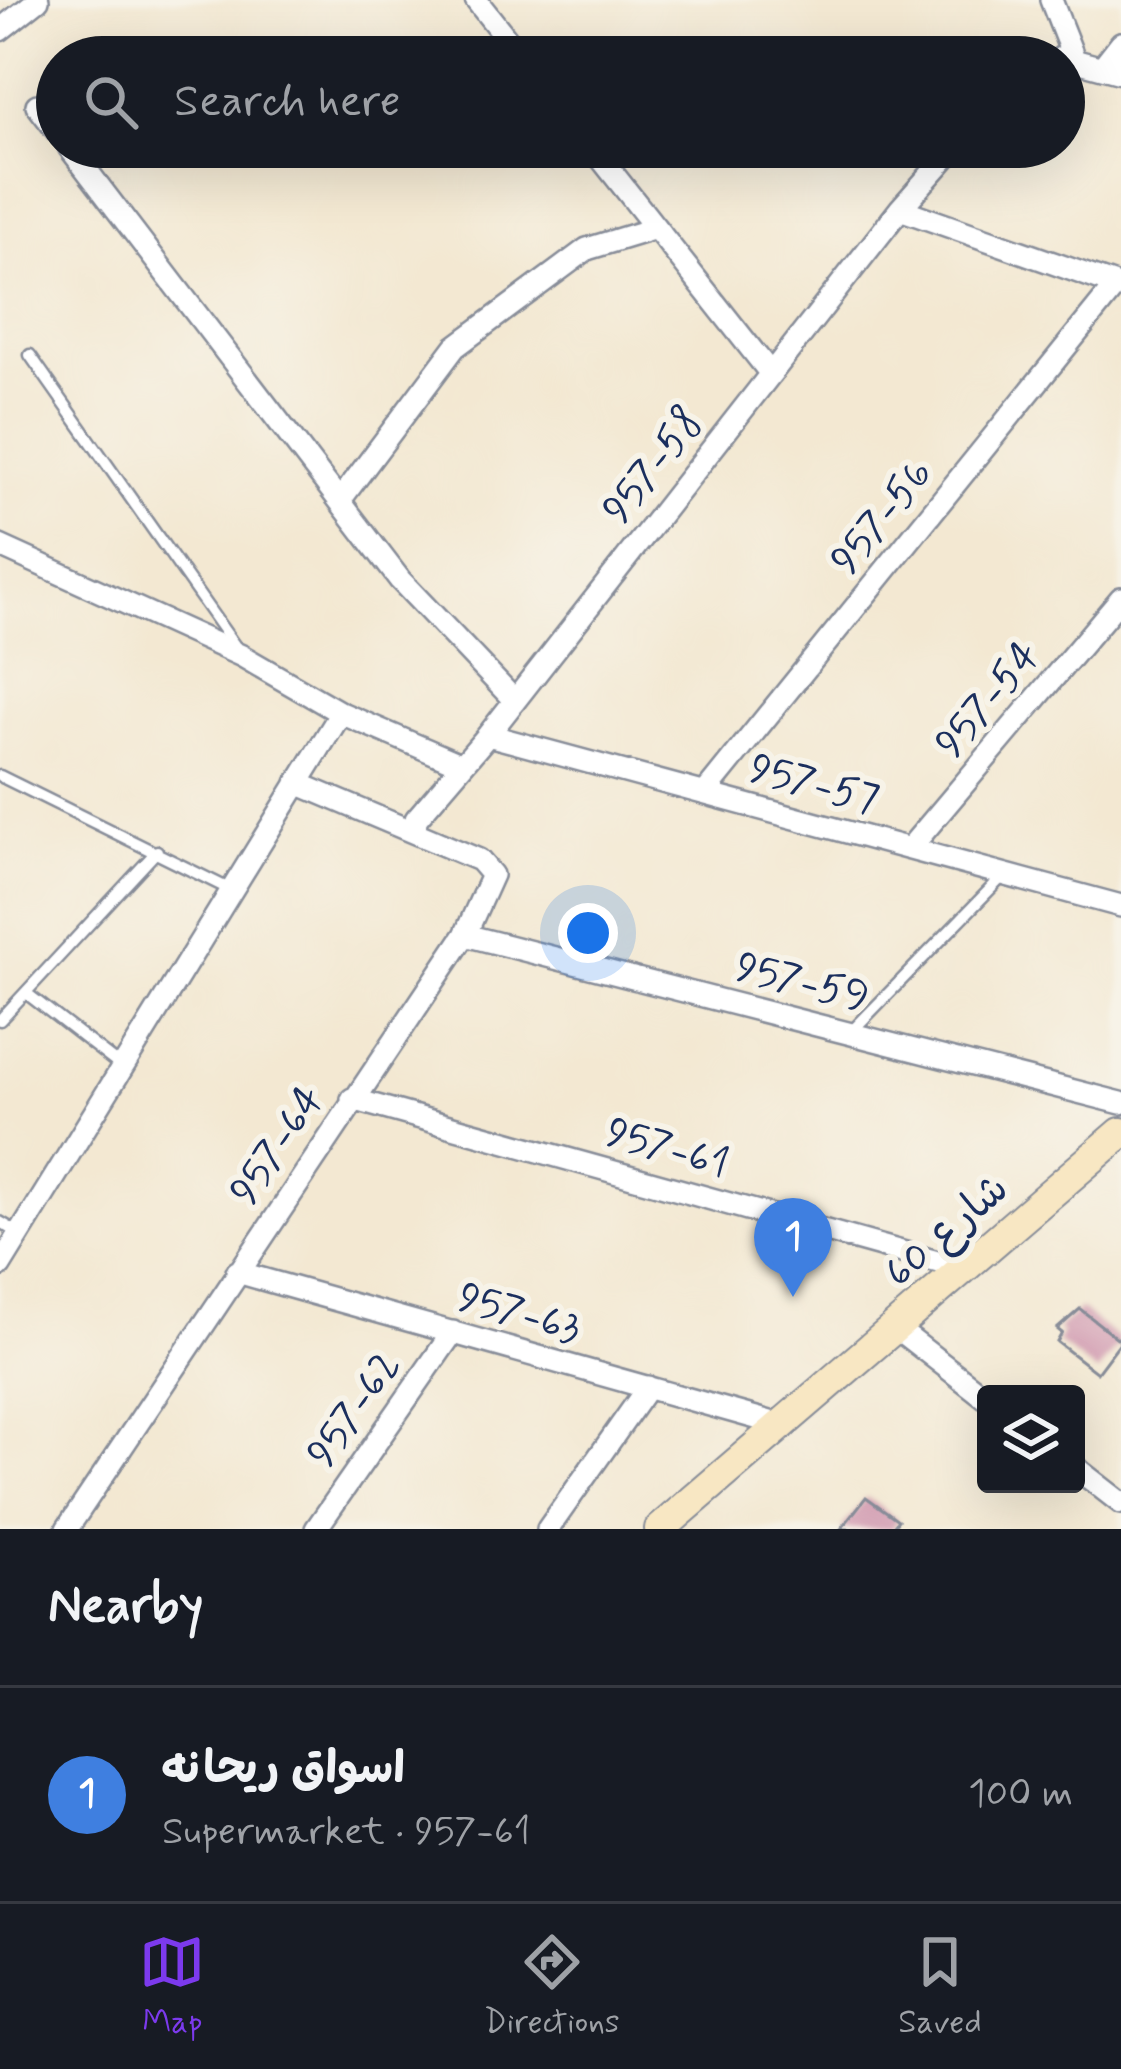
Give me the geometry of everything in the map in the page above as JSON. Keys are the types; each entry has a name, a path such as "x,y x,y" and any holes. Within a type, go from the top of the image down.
{"street":[{"path":"5,16 38,0"},
{"path":"476,0 504,36"},
{"path":"1051,0 1062,36"},
{"path":"1112,69 1121,43"},
{"path":"85,168 400,580 515,701"},
{"path":"609,168 771,374"},
{"name":"957-58","path":"415,832 416,820 937,168"},
{"path":"901,208 1119,286"},
{"path":"341,499 455,347 587,249 656,228"},
{"name":"957-56","path":"705,793 1119,286"},
{"path":"0,546 242,656 341,713 462,765"},
{"name":"957-54","path":"910,848 1121,598"},
{"path":"0,1266 341,713"},
{"name":"957-57","path":"488,735 1121,906"},
{"path":"297,783 415,832"},
{"name":"957-64","path":"67,1529 465,935 492,875 479,860 424,841 415,832"},
{"name":"957-59","path":"465,935 1121,1103"},
{"name":"957-61","path":"352,1099 962,1269"},
{"name":"شارع 60","path":"663,1528 1121,1133"},
{"name":"957-63","path":"237,1271 782,1425"},
{"path":"895,1327 977,1391"},
{"name":"957-62","path":"316,1529 453,1332"},
{"path":"548,1529 647,1387"},
{"path":"1085,1475 1121,1503"}],"lane":[{"path":"31,355 242,656"},
{"path":"0,776 232,890"},
{"path":"0,1020 157,851"},
{"path":"851,1032 1004,874"},
{"path":"26,993 123,1068"},
{"path":"0,1222 22,1234"}],"building":[{"path":"1080,1309 1121,1341 1097,1373 1057,1342 1062,1333 1057,1329"},
{"path":"866,1497 898,1520 891,1529 841,1529"}],"place":[{"name":"اسواق ريحانه","path":"793,1297"}]}
